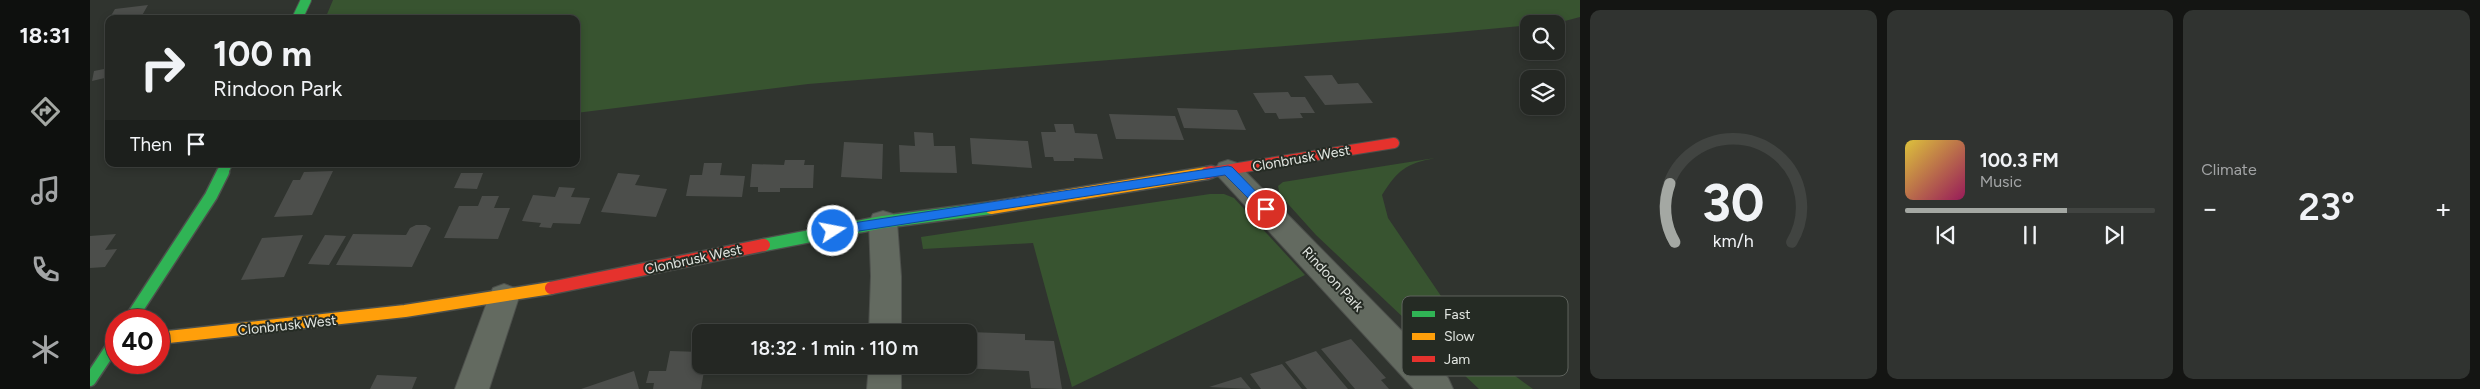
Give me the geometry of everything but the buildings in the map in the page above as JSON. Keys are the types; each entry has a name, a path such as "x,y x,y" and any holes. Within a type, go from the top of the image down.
{"street":[{"path":"299,15 306,0"},
{"name":"Clonbrusk West","path":"170,337 369,316 504,297 883,222 1019,204 1394,143"},
{"path":"137,309 211,196 226,167"},
{"name":"Rindoon Park","path":"1228,170 1402,353"},
{"path":"883,222 886,276 885,324"},
{"path":"472,389 504,297"},
{"path":"90,380 105,358"},
{"path":"884,389 885,374"},
{"name":"Rindoon Park","path":"1424,376 1436,389"}],"green space":[{"path":"333,0 1580,0 1580,17 1565,21 1565,15 1520,15 1520,26 808,84 580,112 580,15 327,15"},
{"path":"1435,158 1403,169 1382,195 1388,218 1441,296 1402,296 1402,316 1316,235 1280,195 1278,186 1283,182"},
{"path":"1210,194 1224,194 1234,198 1305,275 1072,387 1033,243 923,249 921,237"},
{"path":"1465,376 1516,376 1533,389 1479,389"}],"traffic: fast":[{"path":"299,15 306,0"},
{"path":"137,309 211,196 226,167"},
{"path":"764,245 883,222 991,208"},
{"path":"90,380 105,358"}],"traffic: slow":[{"path":"991,208 1207,173"},
{"path":"170,337 454,305 551,288"}],"traffic: jam":[{"path":"1207,173 1394,143"},
{"path":"551,288 764,245"}],"route":[{"path":"833,231 883,222 1019,204 1228,170 1266,209"}]}
